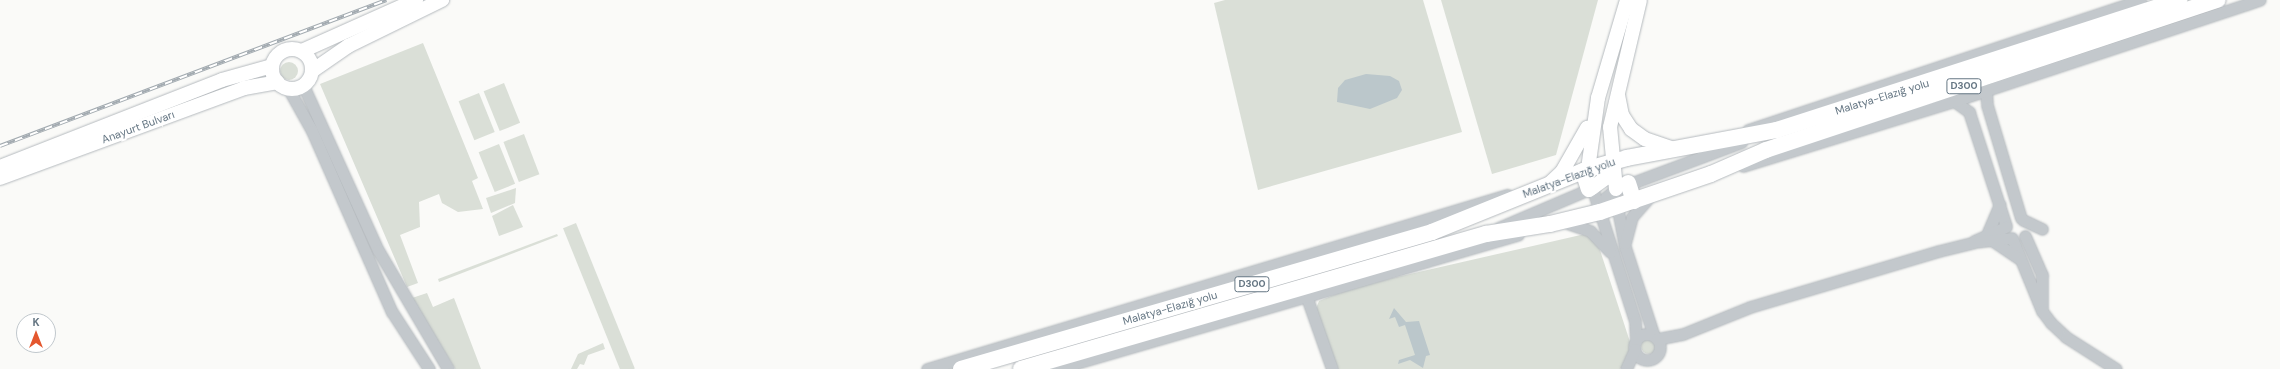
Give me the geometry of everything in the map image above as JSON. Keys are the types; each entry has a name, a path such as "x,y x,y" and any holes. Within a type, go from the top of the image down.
{"highway":[{"name":"Malatya-Elazığ yolu","path":"961,369 1386,246 1475,216 1544,186 1585,170 1614,161 1777,130 2180,0"},
{"name":"Malatya-Elazığ yolu","path":"1021,369 1486,234 1556,223 1600,212 1711,174 1766,150 2218,0"},
{"path":"1585,170 1590,189"},
{"path":"1622,186 1634,201"}],"main road":[{"path":"416,0 302,51 282,51 272,66 283,85 303,86 312,71 348,46 442,0"},
{"path":"1544,186 1562,172 1580,144 1598,98 1627,0"},
{"path":"1622,186 1614,161 1610,126 1640,0"},
{"path":"302,51 310,60 312,71"},
{"name":"Anayurt Bulvarı","path":"0,167 222,80 272,66"},
{"name":"Anayurt Bulvarı","path":"0,178 244,88 283,85"},
{"path":"1617,92 1622,115 1631,129 1645,139 1674,149"},
{"path":"1585,170 1598,98"},
{"path":"1590,189 1606,178 1614,161"}],"street":[{"path":"1716,141 2140,0"},
{"path":"1711,174 1775,158 1954,101 2260,0"},
{"path":"283,85 312,131 392,312 429,369"},
{"path":"303,86 375,244 448,369"},
{"path":"1986,90 1987,105 2022,219"},
{"path":"1954,101 1969,112 2001,203 2009,232 2042,311 2066,338 2116,369"},
{"path":"1600,212 1606,198 1622,186 1777,130"},
{"path":"927,369 1490,200 1544,186"},
{"path":"1622,186 1616,207 1625,247 1660,347 1653,369"},
{"path":"1486,234 1590,189 1600,212 1635,320 1635,345 1627,369"},
{"path":"1625,247 1629,223 1650,195"},
{"path":"1990,237 2001,203"},
{"path":"1635,345 1646,334 1656,337 1683,334 1750,307 1990,237 2009,232 2026,235 2042,229 2022,219 2013,218 2009,232"},
{"path":"1056,369 1307,298 1556,223 1590,231 1615,259"},
{"path":"2026,235 2042,275 2042,311"},
{"path":"1990,237 2020,259"},
{"path":"1307,298 1332,369"},
{"path":"1627,369 1656,356 1683,334"},
{"path":"1635,345 1644,362"}],"shaded area":[{"path":"1225,0 1423,0 1462,132 1258,190 1214,3"},
{"path":"1441,0 1598,0 1556,155 1492,174"},
{"path":"423,43 478,178 472,181 483,209 458,212 442,203 439,194 419,202 420,227 400,235 418,283 407,287 320,84"},
{"path":"285,62 293,62 298,67 296,78 293,80 285,80 280,75 280,67"},
{"path":"1366,74 1390,76 1399,81 1402,90 1397,98 1370,109 1337,102 1338,88 1345,80"},
{"path":"504,83 520,123 500,131 484,91"},
{"path":"479,93 495,132 474,140 459,101"},
{"path":"524,134 539,174 519,182 503,142"},
{"path":"499,144 515,184 495,192 479,152"},
{"path":"516,188 515,203 491,213 486,198"},
{"path":"513,205 523,227 499,236 492,216"},
{"path":"576,223 635,369 620,369 563,228"},
{"path":"557,234 558,236 439,282 438,279"},
{"path":"1585,234 1598,244 1632,348 1630,360 1620,369 1338,369 1317,321 1315,311 1319,301 1353,287"},
{"path":"427,293 433,307 454,298 481,369 455,369 412,298"},
{"path":"1394,308 1406,322 1419,321 1430,355 1426,356 1423,368 1410,360 1398,364 1399,360 1415,355 1405,325 1399,327 1395,317 1389,319"},
{"path":"1649,338 1655,340 1657,346 1655,352 1649,354 1643,352 1641,346 1643,340"},
{"path":"603,343 605,349 588,355 584,365 580,364 577,369 571,369 578,354"}],"railway":[{"path":"0,146 386,0"}]}
